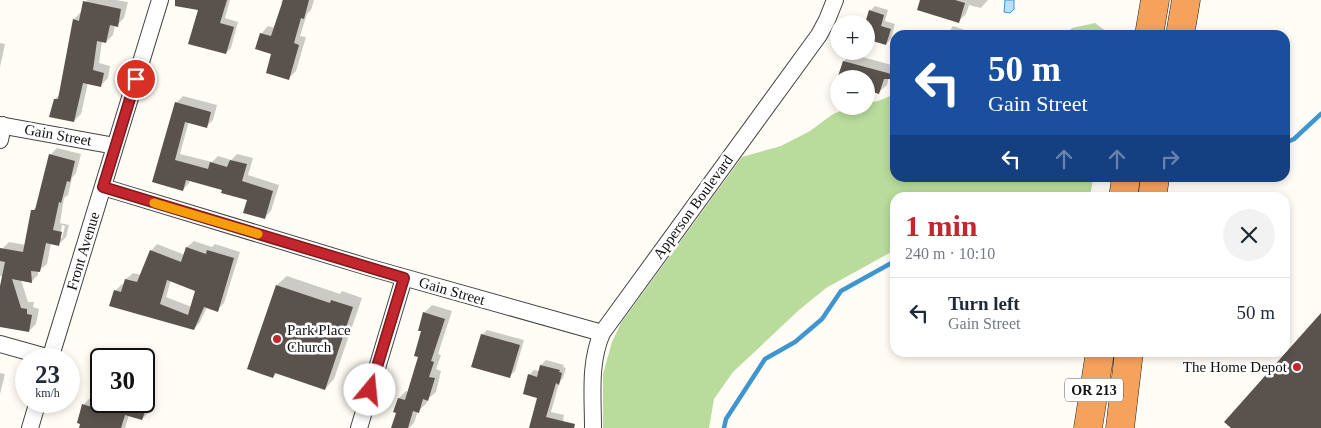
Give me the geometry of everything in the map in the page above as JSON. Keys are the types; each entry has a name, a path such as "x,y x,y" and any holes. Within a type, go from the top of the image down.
{"highway":[{"path":"1150,30 1155,0"},
{"path":"1181,30 1186,0"},
{"name":"OR 213","path":"1088,428 1099,357"},
{"name":"OR 213","path":"1120,428 1128,357"}],"street":[{"name":"Front Avenue","path":"53,348 160,0"},
{"name":"Apperson Boulevard","path":"593,428 593,367 597,343 602,332 818,34 827,20 835,0"},
{"name":"Gain Street","path":"1,130 115,146"},
{"name":"Gain Street","path":"103,187 404,278 602,332"},
{"path":"359,428 404,278"},
{"path":"0,344 15,348"},
{"path":"30,428 34,413"}],"green space":[{"path":"1095,23 1104,30 1070,30"},
{"path":"890,96 890,182 1092,182 1091,192 890,192 890,253 826,288 799,310 733,372 714,399 709,428 603,428 603,374 612,342 621,323 742,157 781,146 810,131 832,115 875,115 875,102"}],"water":[{"path":"1005,0 1014,0 1014,9 1010,13 1004,12"}],"building":[{"path":"175,0 227,0 220,23 234,27 226,54 188,44 198,10 175,6"},
{"path":"283,0 309,0 304,19 301,18 294,43 299,45 289,80 266,73 271,54 255,49 260,33 271,36"},
{"path":"920,0 955,0 965,3 959,23 917,10"},
{"path":"83,1 121,9 118,27 110,25 106,43 97,41 93,70 104,73 101,87 83,83 74,122 49,117 54,99 58,99 73,19 79,21"},
{"path":"869,10 884,15 881,26 891,29 886,45 875,42 875,15 868,15"},
{"path":"843,61 890,74 890,79 884,79 879,94 875,93 875,70 840,70"},
{"path":"175,102 211,112 207,128 185,122 175,160 208,169 210,162 227,167 230,160 247,164 242,181 273,191 265,219 243,213 247,200 221,193 222,190 186,180 183,191 152,182"},
{"path":"49,154 75,161 70,182 67,181 61,203 59,202 53,230 62,232 59,246 46,243 40,272 31,271 32,283 12,279 21,308 27,309 27,314 32,315 29,332 0,327 0,286 5,262 0,261 0,248 23,252 31,210 35,210"},
{"path":"186,247 206,254 207,250 234,258 218,312 204,307 194,330 109,306 114,290 121,292 125,279 137,282 150,250 181,262","holes":["167,280 195,291 188,315 160,304"]},
{"name":"Park Place Church","path":"276,285 330,303 331,300 353,307 325,390 275,373 273,378 247,369"},
{"path":"423,312 445,319 431,361 434,362 429,377 435,378 428,401 423,399 419,413 413,411 408,428 391,428 396,413 393,412 398,398 405,400 418,357 414,356 421,331 418,331"},
{"name":"The Home Depot","path":"1321,313 1321,428 1231,428 1224,422 1282,357 1290,357 1290,348"},
{"path":"481,334 520,345 510,378 471,367"},
{"path":"540,365 560,370 559,372 562,373 559,385 556,383 546,417 575,424 574,428 529,428 537,398 523,394 528,374 537,377"},
{"path":"82,404 90,406 90,413 144,413 142,420 125,415 121,428 79,428 80,424 77,423"}],"waterway":[{"path":"1290,141 1321,114"},
{"path":"724,428 726,419 765,359 795,342 822,319 841,291 890,264"}],"slow traffic":[{"path":"154,203 258,234"}],"place":[{"name":"Park Place Church","path":"277,339"},
{"name":"The Home Depot","path":"1297,367"}],"route":[{"path":"136,79 103,187 404,278 370,390"}]}
